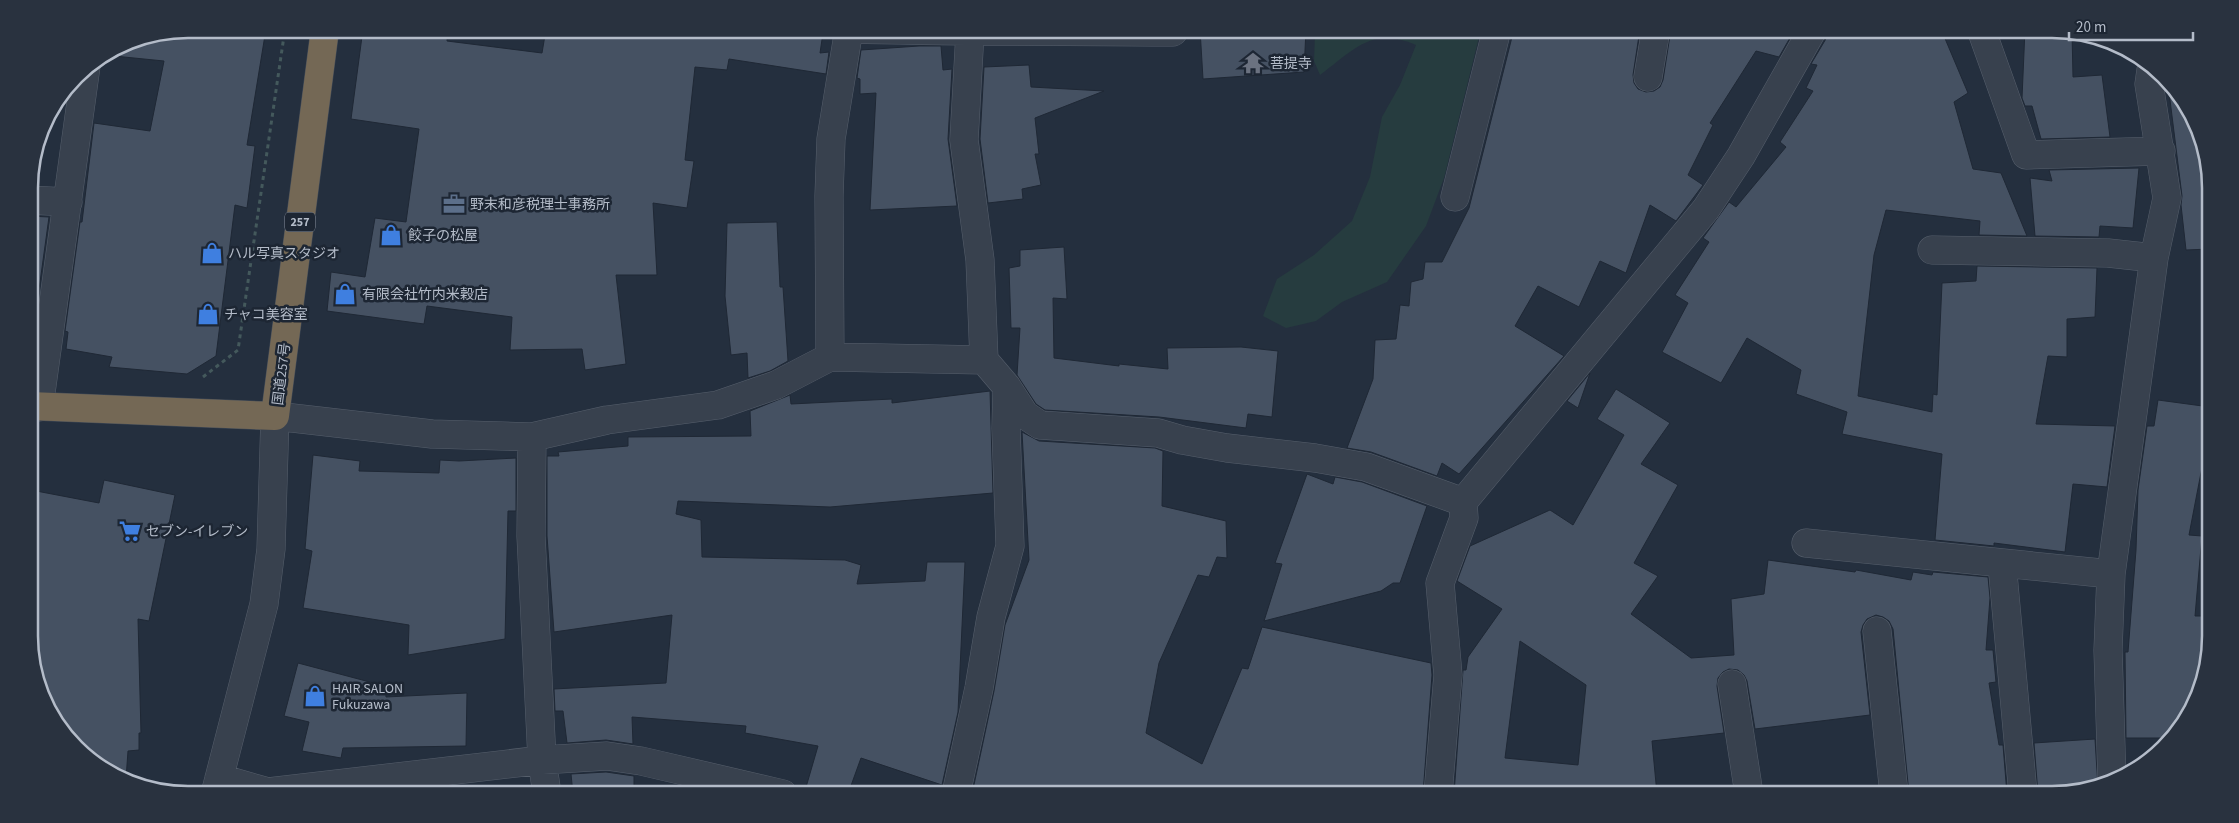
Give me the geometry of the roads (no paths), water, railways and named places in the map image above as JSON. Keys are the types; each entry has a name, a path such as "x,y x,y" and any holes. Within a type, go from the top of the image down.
{"highway":[{"name":"国道257号","path":"38,406 275,416 324,38"}],"street":[{"path":"830,357 829,196 831,138 848,38"},
{"path":"970,38 964,140 980,260 984,360 1007,386 1025,415 1040,426 1158,433 1182,440 1227,448 1357,465 1463,502"},
{"path":"1454,197 1495,38"},
{"path":"1648,77 1654,38"},
{"path":"1439,785 1448,675 1440,582 1464,518 1463,502 1706,209 1741,156 1808,38"},
{"path":"1984,38 2026,154 2161,151"},
{"path":"2112,773 2108,650 2111,574 2154,258 2167,198 2149,84 2150,74"},
{"path":"38,390 68,202 84,79"},
{"path":"38,200 68,202"},
{"path":"1932,250 2108,253 2154,258"},
{"path":"217,786 264,604 270,549 275,416 432,434 532,437 607,420 718,405 776,385 830,357 984,360"},
{"path":"958,786 979,688 991,617 1010,546 1006,428 1007,386"},
{"path":"532,437 531,536 542,760 546,786"},
{"path":"1806,543 2111,574"},
{"path":"2002,563 2021,785"},
{"path":"1877,631 1893,785"},
{"path":"1732,684 1748,785"},
{"path":"320,786 542,760 607,756 641,761 747,786"}],"place":[{"name":"菩提寺","path":"1253,63"},
{"name":"野末和彦税理士事務所","path":"454,204"},
{"name":"餃子の松屋","path":"391,235"},
{"name":"ハル写真スタジオ","path":"212,253"},
{"name":"有限会社竹内米穀店","path":"345,294"},
{"name":"チャコ美容室","path":"208,314"},
{"name":"セブン-イレブン","path":"130,531"},
{"name":"HAIR SALON Fukuzawa","path":"315,696"}]}
